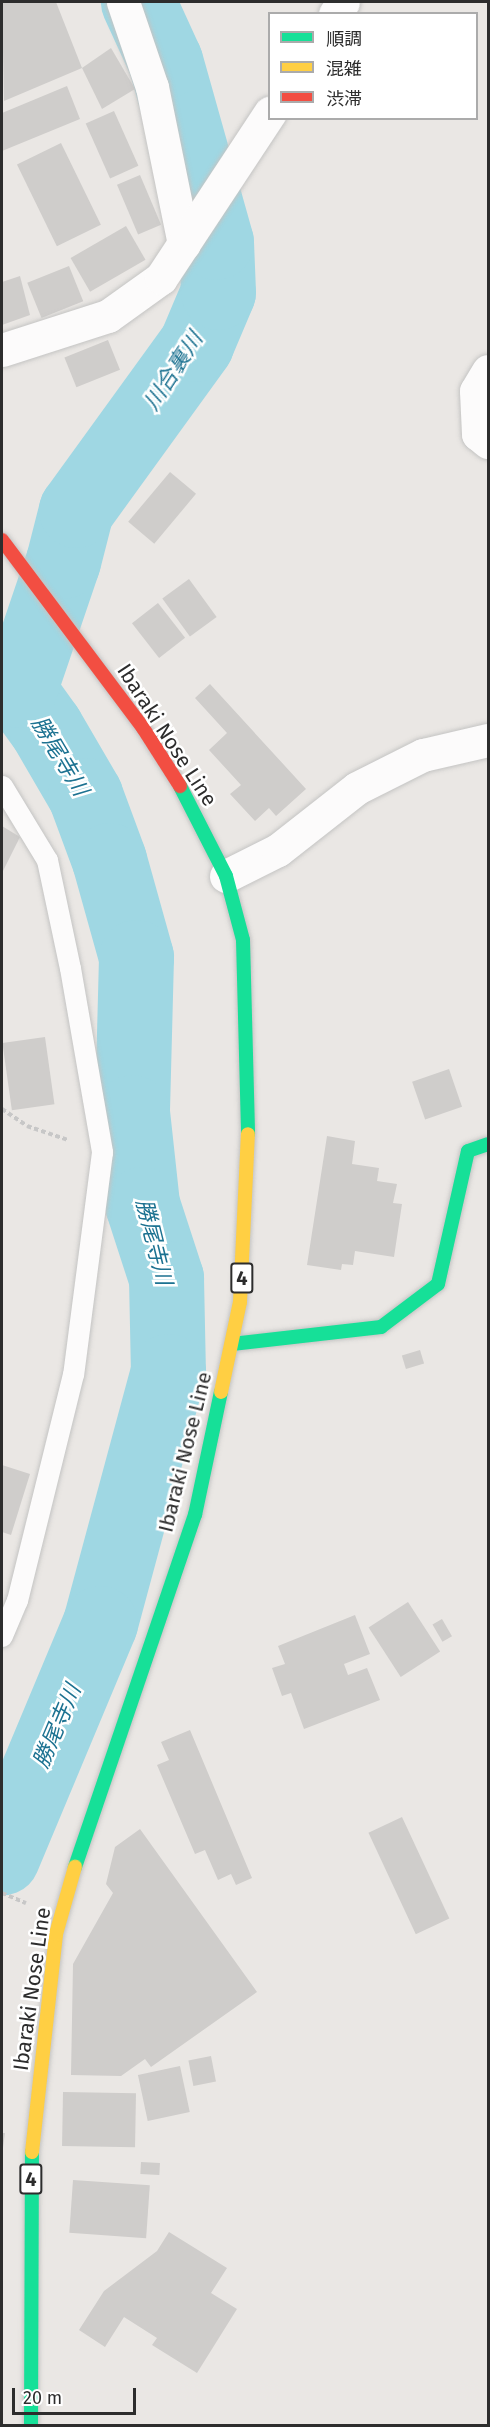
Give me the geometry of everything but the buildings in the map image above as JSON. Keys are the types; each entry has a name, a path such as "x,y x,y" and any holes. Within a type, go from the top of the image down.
{"main road":[{"name":"Ibaraki Nose Line","path":"2,540 143,728 185,794 226,876 243,940 249,1124 240,1302 195,1515 72,1875 56,1934 31,2162 31,2426"},
{"path":"232,1344 381,1327 438,1284 468,1151 489,1144"}],"street":[{"path":"123,2 152,87 189,238"},
{"path":"2,350 108,316 161,278 268,116"},
{"path":"489,371 476,391 478,434 489,442"},
{"path":"226,876 279,850 357,788 423,755 489,740"}],"lane":[{"path":"2,786 46,860 70,968 102,1152 73,1374 18,1600 2,1636"}],"path":[{"path":"2,1109 27,1126 102,1152"}],"waterway":[{"name":"川合裏川","path":"19,690 63,561 76,510 196,344 218,292 216,242 165,61 138,2"},
{"name":"勝尾寺川","path":"2,667 46,728 85,795 109,860 136,957 132,1112 142,1204 166,1278 168,1371 100,1623 2,1857"}],"traffic: fast":[{"path":"180,786 226,876 243,940 248,1134"},
{"path":"232,1344 381,1327 438,1284 468,1151 488,1144"},
{"path":"75,1867 195,1515 221,1392"},
{"path":"31,2426 32,2152"}],"traffic: slow":[{"path":"221,1392 240,1302 248,1134"},
{"path":"32,2152 56,1934 75,1867"}],"traffic: jam":[{"path":"2,540 143,728 180,786"}]}
